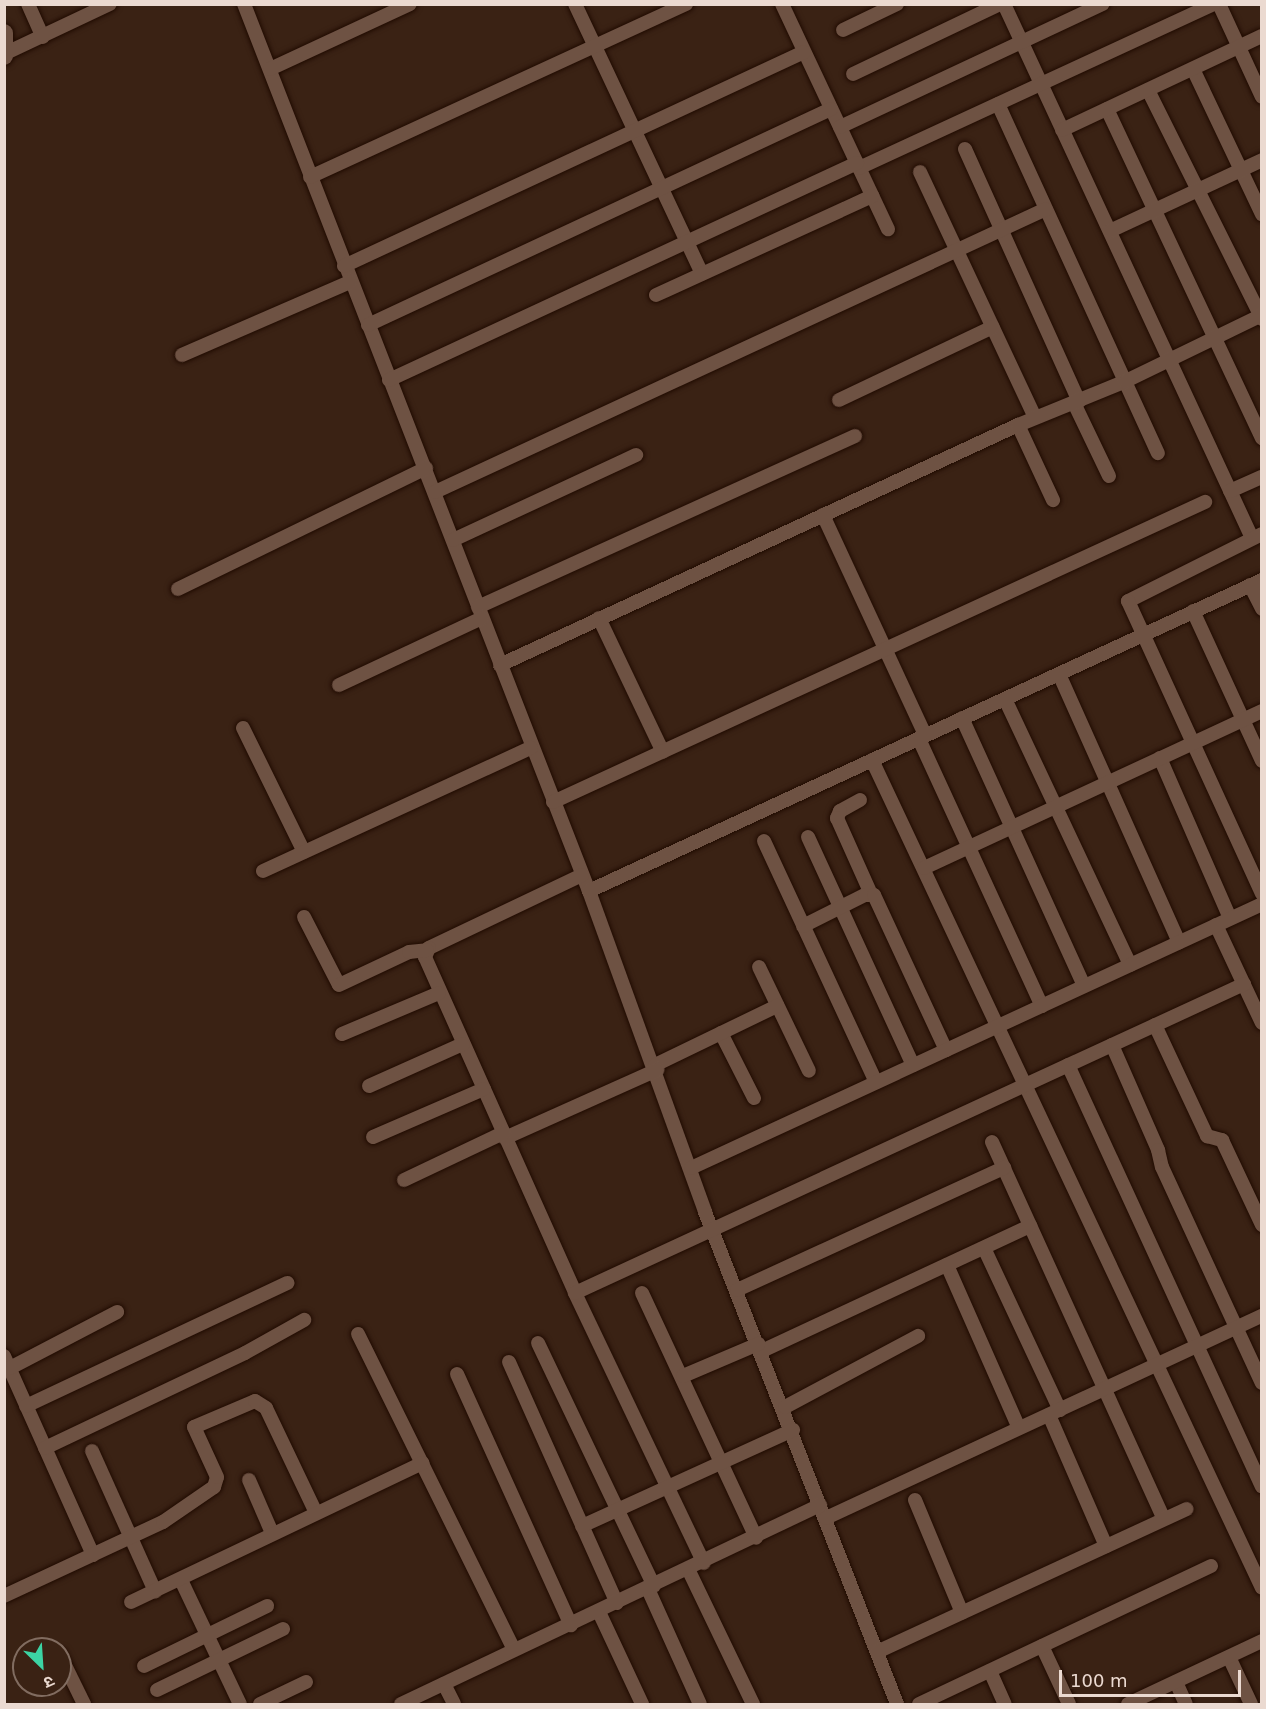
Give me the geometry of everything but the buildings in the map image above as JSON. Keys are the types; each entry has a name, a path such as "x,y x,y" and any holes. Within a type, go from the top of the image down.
{"street":[{"path":"28,4 43,37"},
{"path":"4,33 5,55 110,4"},
{"path":"270,69 410,4"},
{"path":"575,4 702,274"},
{"path":"310,177 686,4"},
{"path":"782,4 888,229"},
{"path":"843,30 897,4"},
{"path":"853,74 1002,4 1022,43 1230,491 1257,536 1129,599 1141,636 1262,894"},
{"path":"840,127 1103,4"},
{"path":"388,380 1214,4"},
{"path":"1219,4 1262,98"},
{"path":"250,6 270,69 350,282 388,380 426,468 531,748 589,891 656,1067 713,1229 785,1407 897,1704"},
{"path":"1062,130 1262,36"},
{"path":"344,266 804,52"},
{"path":"1192,69 1262,214"},
{"path":"500,665 1035,417 1126,381 1167,358 1261,317 1148,90"},
{"path":"998,104 1158,453"},
{"path":"368,325 831,109"},
{"path":"1107,109 1262,438"},
{"path":"965,149 1003,229 1109,476"},
{"path":"1110,231 1262,160"},
{"path":"920,172 1035,417"},
{"path":"656,295 872,196"},
{"path":"435,492 1046,208"},
{"path":"182,355 350,282"},
{"path":"839,400 993,327"},
{"path":"1018,425 1053,500"},
{"path":"339,685 480,613 855,436"},
{"path":"453,540 636,455"},
{"path":"178,589 426,468"},
{"path":"1230,491 1262,477"},
{"path":"553,802 1205,502"},
{"path":"823,515 1042,1006"},
{"path":"589,891 1256,582 1262,609"},
{"path":"1193,611 1262,761"},
{"path":"599,618 663,752"},
{"path":"1059,674 1179,942"},
{"path":"1005,699 1130,965"},
{"path":"924,868 1262,711"},
{"path":"962,718 1084,986"},
{"path":"243,728 304,852"},
{"path":"262,871 531,748"},
{"path":"1160,759 1230,918"},
{"path":"872,760 924,868 995,1027 1262,1588"},
{"path":"860,800 840,811 837,818 946,1050"},
{"path":"808,837 913,1065"},
{"path":"765,841 876,1082"},
{"path":"304,917 339,985 409,952 427,950 582,875"},
{"path":"803,926 871,894"},
{"path":"691,1168 1262,904"},
{"path":"1216,925 1262,1023"},
{"path":"427,950 425,957 439,993 575,1293 704,1563"},
{"path":"759,967 808,1071"},
{"path":"575,1293 1244,984"},
{"path":"342,1034 439,993"},
{"path":"404,1180 656,1067 777,1006"},
{"path":"1155,1025 1207,1136 1222,1140 1262,1225"},
{"path":"722,1033 754,1098"},
{"path":"369,1086 463,1044"},
{"path":"1112,1045 1158,1150 1162,1167 1262,1383"},
{"path":"1068,1065 1262,1486"},
{"path":"373,1137 484,1089"},
{"path":"992,1142 1164,1520"},
{"path":"737,1290 1004,1168"},
{"path":"683,1376 760,1347 1030,1226"},
{"path":"984,1248 1054,1412 1106,1546"},
{"path":"946,1265 1019,1428"},
{"path":"26,1406 287,1283"},
{"path":"642,1293 723,1461 756,1539"},
{"path":"93,1555 7,1362 117,1312"},
{"path":"401,1704 756,1539 1019,1428 1262,1316"},
{"path":"45,1448 246,1353 304,1320"},
{"path":"358,1334 514,1650"},
{"path":"785,1407 918,1336"},
{"path":"538,1343 618,1510 700,1704"},
{"path":"509,1362 617,1603"},
{"path":"457,1374 571,1625"},
{"path":"4,1596 170,1517 214,1487 217,1476 194,1427 255,1401 266,1408 316,1512"},
{"path":"582,1526 668,1490 723,1461 793,1430"},
{"path":"92,1451 155,1591"},
{"path":"131,1602 423,1463"},
{"path":"249,1480 272,1533"},
{"path":"915,1500 962,1612"},
{"path":"877,1652 1187,1509"},
{"path":"919,1704 1211,1566"},
{"path":"689,1571 753,1704"},
{"path":"181,1580 240,1704"},
{"path":"144,1666 267,1606"},
{"path":"599,1612 642,1704"},
{"path":"157,1690 219,1662 283,1629"},
{"path":"1128,1704 1262,1641"},
{"path":"1042,1646 1069,1704"},
{"path":"1229,1657 1251,1704"},
{"path":"990,1671 1005,1704"},
{"path":"72,1680 84,1704"},
{"path":"260,1704 306,1682"},
{"path":"1176,1682 1186,1704"},
{"path":"444,1684 454,1704"}]}
